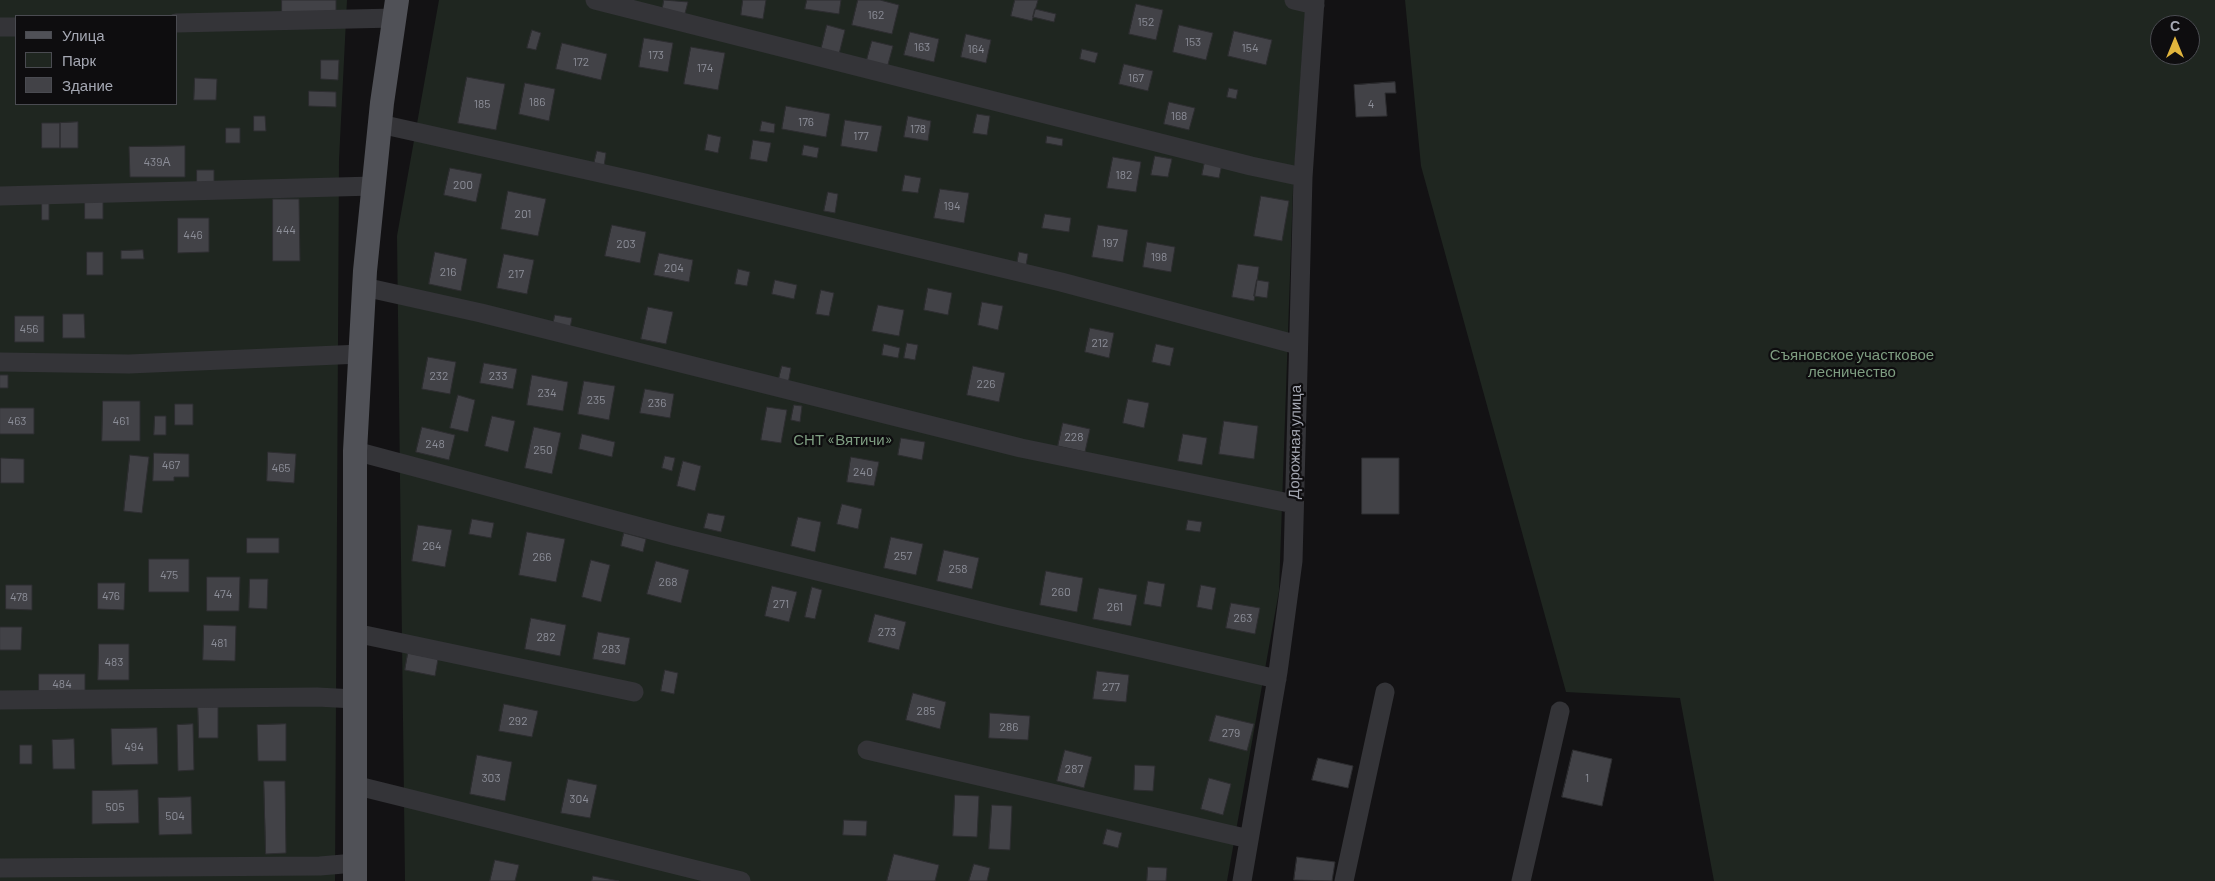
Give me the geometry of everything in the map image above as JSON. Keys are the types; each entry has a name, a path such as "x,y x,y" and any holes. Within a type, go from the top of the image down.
{"main road":[{"path":"355,872 355,451 364,287 380,124 396,9"}],"street":[{"path":"595,0 1251,166 1303,177"},
{"path":"1294,0 1315,3"},
{"name":"Дорожная улица","path":"1242,881 1277,679 1293,561 1303,177 1315,3"},
{"path":"178,23 396,9"},
{"path":"0,27 15,27"},
{"path":"380,124 645,183 1052,280 1298,345"},
{"path":"0,196 374,186"},
{"path":"364,287 481,313 1020,448 1294,504"},
{"path":"0,362 129,364 361,354"},
{"path":"355,451 674,536 1001,616 1277,679"},
{"path":"355,633 634,692"},
{"path":"1344,881 1385,692"},
{"path":"0,700 355,699"},
{"path":"1521,881 1560,710"},
{"path":"867,750 1249,839"},
{"path":"354,785 741,881"},
{"path":"0,868 310,866 355,872"}],"green space":[{"path":"0,0 347,0 339,160 335,881 0,881"},
{"name":"СНТ «Вятичи»","path":"439,0 1306,0 1293,189 1279,591 1227,881 405,881 397,236"},
{"name":"Съяновское участковое лесничество","path":"1405,0 2215,0 2215,881 1714,881 1680,698 1566,692 1421,166"}],"building":[{"path":"282,0 336,0 336,12 282,13"},
{"path":"664,0 688,2 684,17 662,12"},
{"path":"743,0 766,0 763,19 741,15"},
{"path":"807,0 841,0 839,14 805,9"},
{"path":"858,0 880,0 899,5 892,34 852,25"},
{"path":"1015,0 1038,0 1032,21 1011,16"},
{"path":"1136,4 1163,10 1156,40 1129,34"},
{"path":"1035,9 1056,14 1054,22 1033,17"},
{"path":"827,25 845,30 838,58 820,54"},
{"path":"1179,25 1213,33 1206,60 1173,52"},
{"path":"532,30 541,33 536,50 527,48"},
{"path":"1234,31 1272,40 1266,65 1228,56"},
{"path":"910,32 939,39 934,62 904,55"},
{"path":"966,34 991,40 986,63 961,57"},
{"path":"644,38 673,43 668,72 639,67"},
{"path":"872,41 893,46 887,68 866,63"},
{"path":"562,43 607,54 601,80 556,69"},
{"path":"691,47 725,53 718,90 684,84"},
{"path":"1082,49 1098,53 1095,63 1080,59"},
{"path":"321,60 339,60 338,80 321,79"},
{"path":"1124,64 1153,71 1148,91 1119,84"},
{"path":"467,77 505,84 496,130 458,123"},
{"path":"195,78 217,79 216,100 194,100"},
{"path":"1395,82 1396,93 1385,93 1387,116 1356,117 1354,85"},
{"path":"525,83 555,89 549,121 519,114"},
{"path":"1229,88 1238,90 1236,99 1227,97"},
{"path":"309,91 336,92 336,107 309,106"},
{"path":"1169,102 1195,108 1189,130 1164,124"},
{"path":"786,106 830,114 826,137 782,129"},
{"path":"977,114 990,116 987,135 973,133"},
{"path":"254,116 265,116 266,131 254,131"},
{"path":"908,116 931,121 928,141 904,137"},
{"path":"845,120 882,126 877,152 841,146"},
{"path":"762,121 775,124 774,133 760,131"},
{"path":"78,122 78,148 60,148 60,123"},
{"path":"42,123 60,123 60,148 42,148"},
{"path":"226,128 240,128 240,143 226,143"},
{"path":"708,134 721,137 718,153 705,150"},
{"path":"1047,136 1063,139 1062,146 1046,143"},
{"path":"753,140 771,143 767,162 750,159"},
{"path":"804,145 819,148 817,158 802,155"},
{"path":"185,146 185,177 130,177 129,147"},
{"path":"597,151 606,153 604,166 594,164"},
{"path":"1155,156 1172,159 1168,177 1151,175"},
{"path":"1113,157 1141,162 1136,192 1107,188"},
{"path":"1205,161 1222,164 1219,178 1202,175"},
{"path":"450,168 482,174 476,202 444,195"},
{"path":"197,170 214,170 214,185 197,186"},
{"path":"905,175 921,178 918,193 902,191"},
{"path":"940,189 969,193 964,223 934,218"},
{"path":"508,191 546,199 538,236 501,229"},
{"path":"828,192 838,194 835,213 824,211"},
{"path":"1261,196 1289,201 1282,241 1254,236"},
{"path":"273,199 299,199 300,261 273,261"},
{"path":"85,200 103,200 103,219 85,219"},
{"path":"42,202 49,202 49,220 42,220"},
{"path":"1045,214 1071,218 1069,232 1042,228"},
{"path":"178,218 209,218 209,252 178,253"},
{"path":"612,225 646,232 640,263 605,256"},
{"path":"1098,225 1128,230 1123,262 1092,257"},
{"path":"1147,242 1175,247 1171,272 1143,267"},
{"path":"143,250 144,259 121,259 121,251"},
{"path":"87,252 103,252 103,275 87,275"},
{"path":"435,252 467,259 461,291 429,284"},
{"path":"1019,252 1028,254 1025,271 1016,270"},
{"path":"659,253 693,260 689,282 654,275"},
{"path":"504,254 534,260 527,294 497,288"},
{"path":"1238,264 1259,267 1254,301 1232,297"},
{"path":"738,269 750,272 747,286 735,284"},
{"path":"775,280 797,285 794,299 772,294"},
{"path":"1257,280 1269,282 1267,298 1254,296"},
{"path":"928,288 952,293 948,315 924,310"},
{"path":"821,290 834,293 829,316 816,314"},
{"path":"982,302 1003,306 998,330 978,325"},
{"path":"878,305 904,310 899,336 872,331"},
{"path":"648,307 673,312 666,344 641,339"},
{"path":"63,314 84,314 85,338 63,338"},
{"path":"555,315 572,318 570,328 553,325"},
{"path":"15,316 44,316 44,342 15,342"},
{"path":"1090,328 1114,333 1109,358 1085,352"},
{"path":"907,343 918,345 915,360 904,358"},
{"path":"884,344 900,348 898,358 882,355"},
{"path":"1156,344 1174,348 1170,366 1152,362"},
{"path":"428,357 456,362 450,394 422,389"},
{"path":"484,363 517,369 513,389 480,383"},
{"path":"782,366 791,368 788,384 778,382"},
{"path":"973,366 1005,373 999,402 967,395"},
{"path":"0,375 8,375 8,388 0,388"},
{"path":"532,375 568,382 563,411 527,405"},
{"path":"584,381 615,386 609,420 578,414"},
{"path":"645,389 674,394 670,418 640,413"},
{"path":"458,395 475,400 468,432 450,428"},
{"path":"1128,399 1149,403 1144,428 1123,423"},
{"path":"103,401 140,401 140,441 102,441"},
{"path":"175,404 193,404 193,425 175,425"},
{"path":"794,405 802,406 800,422 791,420"},
{"path":"767,407 787,410 781,443 761,440"},
{"path":"0,408 34,408 34,434 0,434"},
{"path":"155,416 166,416 166,435 154,435"},
{"path":"492,416 515,421 508,452 485,446"},
{"path":"1224,421 1258,426 1254,459 1219,454"},
{"path":"1063,423 1090,429 1085,452 1058,446"},
{"path":"422,427 455,435 449,460 416,452"},
{"path":"534,427 561,433 552,474 525,468"},
{"path":"582,434 615,442 612,457 579,449"},
{"path":"1183,434 1207,438 1202,465 1178,461"},
{"path":"901,438 925,442 922,460 898,455"},
{"path":"268,452 296,454 294,483 267,481"},
{"path":"154,453 189,454 189,477 174,477 174,481 153,481"},
{"path":"130,455 149,457 142,513 124,511"},
{"path":"665,456 675,458 672,471 662,468"},
{"path":"851,457 879,462 874,486 847,482"},
{"path":"1,458 24,459 24,483 1,483"},
{"path":"1362,458 1399,458 1399,514 1362,514"},
{"path":"683,461 701,466 695,491 677,486"},
{"path":"842,504 862,509 858,529 837,524"},
{"path":"708,513 725,516 721,532 704,528"},
{"path":"798,517 821,522 815,552 791,546"},
{"path":"472,519 494,523 491,538 469,534"},
{"path":"1188,520 1202,522 1200,532 1186,530"},
{"path":"418,525 452,530 445,567 412,561"},
{"path":"527,532 565,539 556,582 519,575"},
{"path":"624,533 646,539 643,552 621,546"},
{"path":"891,537 923,544 916,575 884,568"},
{"path":"247,538 279,538 279,553 247,553"},
{"path":"944,550 979,558 972,589 937,581"},
{"path":"149,559 189,559 189,592 149,592"},
{"path":"591,560 610,565 601,602 582,597"},
{"path":"656,561 689,570 681,603 647,594"},
{"path":"1046,571 1083,578 1077,612 1040,605"},
{"path":"207,577 240,577 239,611 207,611"},
{"path":"250,579 268,579 267,609 249,608"},
{"path":"1148,581 1165,584 1161,607 1144,604"},
{"path":"98,583 125,583 124,610 98,609"},
{"path":"6,585 32,585 32,610 6,609"},
{"path":"1201,585 1216,588 1212,610 1197,607"},
{"path":"772,586 797,592 789,622 765,616"},
{"path":"812,587 822,590 815,619 805,617"},
{"path":"1099,588 1137,595 1131,626 1093,619"},
{"path":"1231,603 1260,608 1255,634 1226,628"},
{"path":"875,614 906,622 899,650 868,642"},
{"path":"531,618 566,625 560,656 525,649"},
{"path":"204,625 236,626 235,661 203,660"},
{"path":"0,627 22,627 21,650 0,650"},
{"path":"598,632 630,638 625,665 593,659"},
{"path":"99,644 129,644 129,680 98,680"},
{"path":"408,653 438,659 435,676 405,670"},
{"path":"665,670 678,673 674,694 661,691"},
{"path":"1097,671 1129,675 1126,702 1093,699"},
{"path":"39,674 85,674 85,693 39,693"},
{"path":"913,693 946,702 940,729 906,720"},
{"path":"504,704 538,711 532,737 499,731"},
{"path":"198,707 218,707 218,738 199,738"},
{"path":"990,713 1030,716 1028,740 989,738"},
{"path":"1216,715 1254,724 1247,751 1209,741"},
{"path":"193,724 194,770 178,771 177,725"},
{"path":"286,724 286,761 258,761 257,725"},
{"path":"157,728 158,764 112,765 111,729"},
{"path":"74,739 75,769 53,769 52,740"},
{"path":"20,745 32,745 32,764 20,764"},
{"path":"1065,750 1092,757 1084,788 1057,781"},
{"path":"1573,750 1612,759 1602,806 1562,797"},
{"path":"477,755 512,762 505,801 470,794"},
{"path":"1318,758 1353,766 1348,788 1312,780"},
{"path":"1135,765 1155,766 1153,791 1134,790"},
{"path":"1209,778 1231,784 1223,815 1201,809"},
{"path":"568,779 597,785 590,818 561,813"},
{"path":"264,781 285,781 286,853 266,854"},
{"path":"138,790 139,823 92,824 92,791"},
{"path":"955,795 979,796 977,837 953,836"},
{"path":"191,797 192,834 159,835 158,798"},
{"path":"992,805 1012,806 1010,850 989,849"},
{"path":"844,820 867,821 866,836 843,835"},
{"path":"1107,829 1122,833 1118,848 1103,844"},
{"path":"894,854 939,865 935,881 887,881"},
{"path":"1297,857 1335,862 1332,881 1294,880"},
{"path":"495,860 519,865 515,881 490,881"},
{"path":"974,864 990,868 987,881 969,881"},
{"path":"1148,867 1167,868 1166,881 1147,881"},
{"path":"593,876 619,881 592,881"}]}
